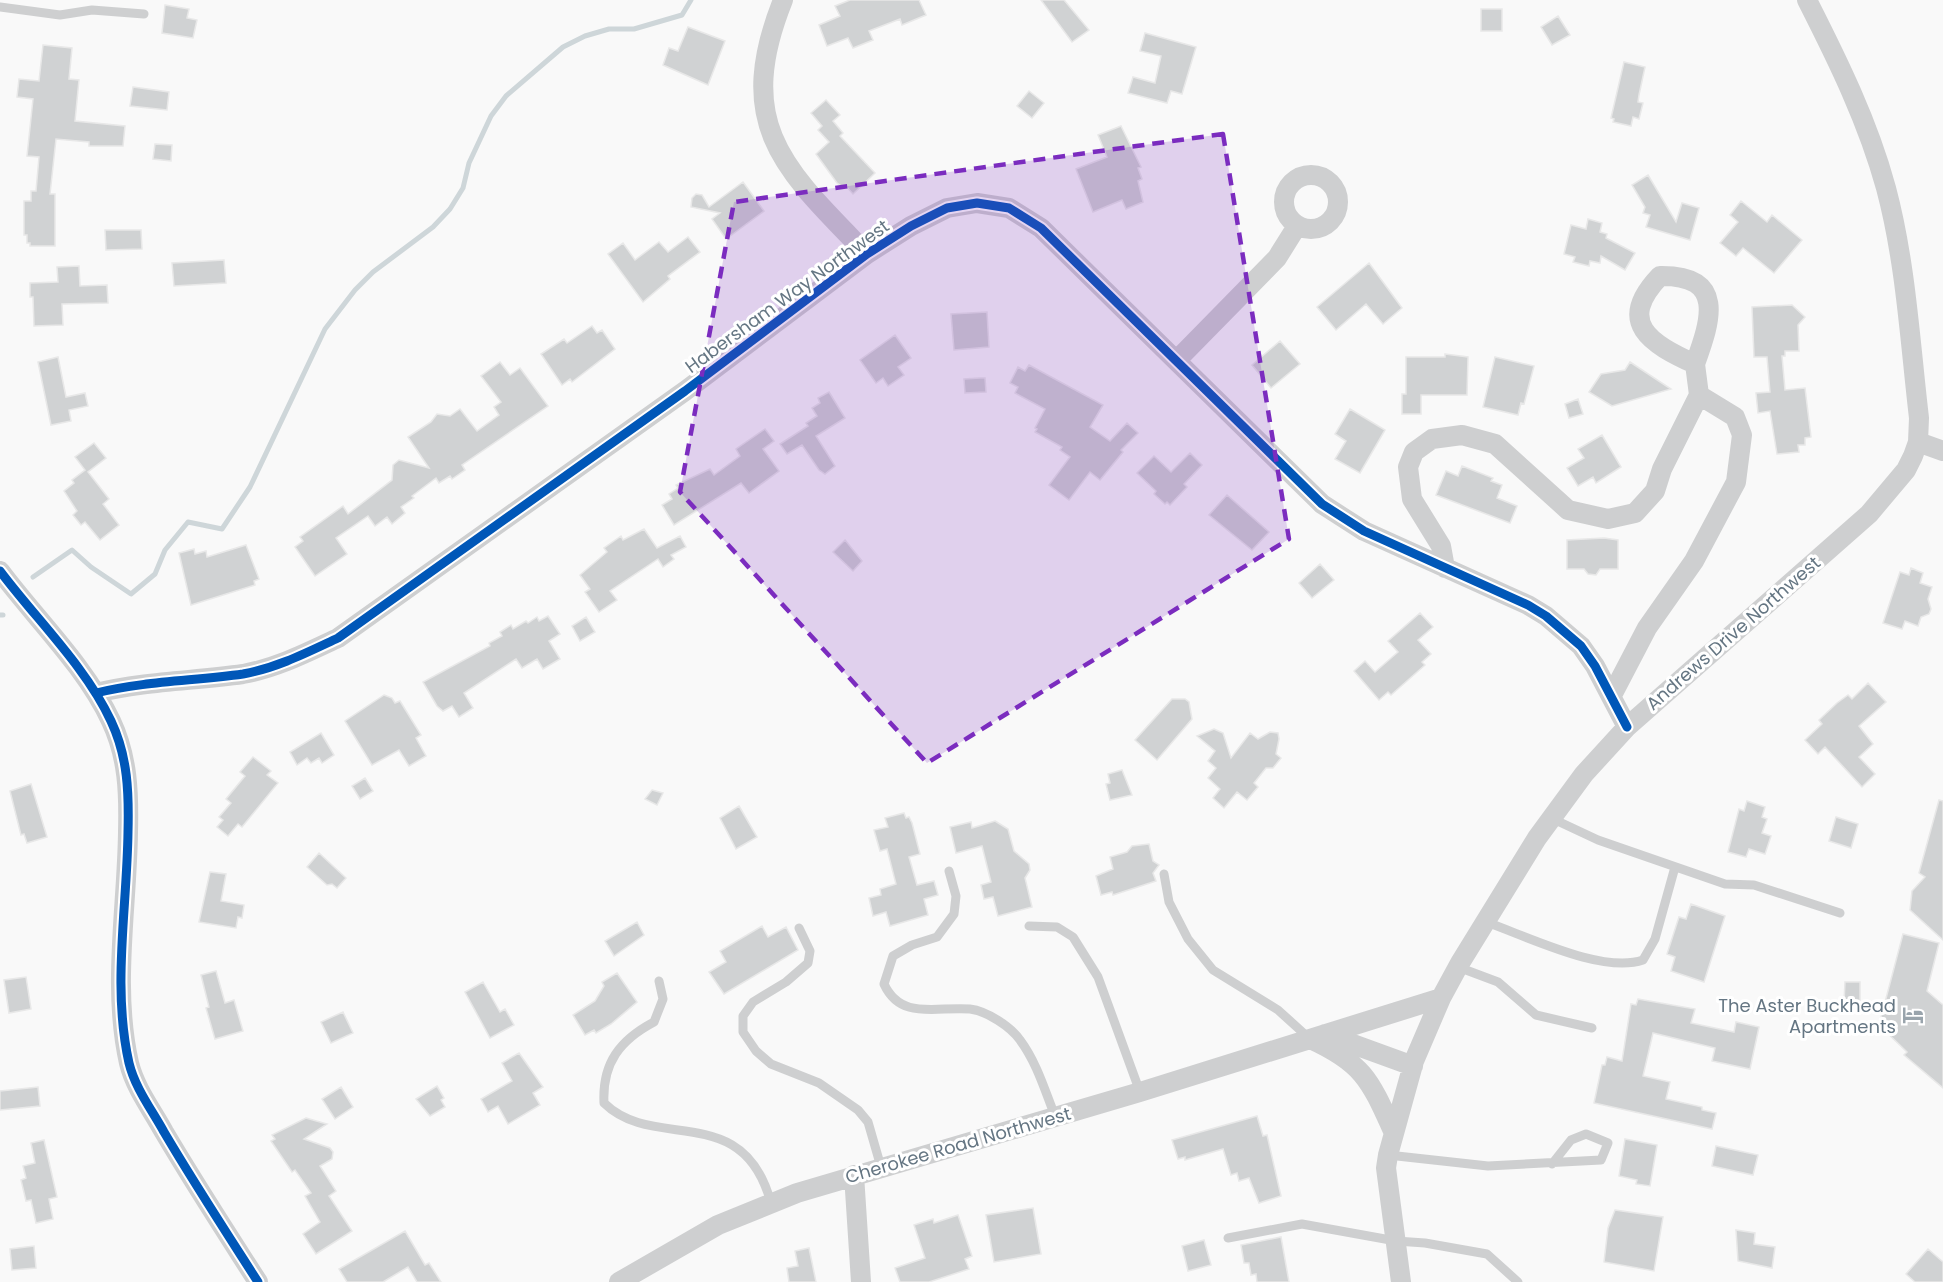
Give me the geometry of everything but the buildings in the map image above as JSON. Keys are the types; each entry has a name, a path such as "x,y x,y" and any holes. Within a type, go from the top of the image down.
{"street":[{"path":"783,0 773,26 763,66 765,114 772,137 782,159 803,188 867,254"},
{"name":"Andrews Drive Northwest","path":"1401,1282 1386,1168 1388,1155 1415,1060 1441,998 1458,967 1551,818 1584,774 1627,727 1869,514 1906,470 1918,442 1919,418 1899,250 1886,189 1867,128 1835,54 1807,0"},
{"name":"Habersham Way Northwest","path":"96,693 149,682 244,674 287,662 338,638 686,391 867,254 911,226 947,208 977,203 1009,208 1041,228 1234,415 1295,481 1322,504 1364,531 1528,604 1563,629 1595,666 1627,727"},
{"path":"1177,360 1277,258 1297,226"},
{"path":"1445,568 1442,546 1412,499 1408,467 1414,452 1432,439 1462,435 1495,444 1568,510 1608,519 1635,513 1655,491 1662,469 1699,395 1695,364 1707,330 1710,305 1702,287 1683,276 1660,276 1644,292 1638,315 1645,334 1668,351 1695,364"},
{"path":"1611,697 1647,628 1694,561 1736,482 1742,435 1735,417 1699,395"},
{"path":"1918,442 1943,451"},
{"path":"0,572 96,693 111,721 124,754 129,788 120,999 130,1066 141,1092 192,1179 258,1282"},
{"name":"Cherokee Road Northwest","path":"619,1282 718,1225 771,1203 854,1175 1140,1092 1441,998"},
{"path":"1325,1034 1415,1060"},
{"path":"1325,1034 1343,1055 1363,1072 1393,1131"},
{"path":"854,1175 861,1282"}],"lane":[{"path":"0,7 60,15 92,10 144,14"},
{"path":"1551,818 1598,840 1725,884 1754,885 1840,914"},
{"path":"1486,922 1582,956 1628,965 1643,960 1655,939 1675,867"},
{"path":"950,871 956,896 954,914 937,937 912,945 893,956 884,984 891,999 908,1008 972,1009 993,1017 1020,1039 1040,1076 1055,1116"},
{"path":"1164,874 1169,902 1188,939 1213,970 1278,1010 1325,1034"},
{"path":"1029,926 1057,927 1073,937 1098,976 1140,1092"},
{"path":"799,928 810,951 808,963 786,982 753,1002 742,1016 743,1032 756,1051 771,1064 819,1083 858,1110 868,1122 881,1167"},
{"path":"1458,967 1498,982 1536,1015 1592,1028"},
{"path":"659,981 663,999 654,1022 632,1034 610,1062 603,1091 604,1103 612,1111 632,1121 690,1130 737,1147 760,1175 771,1203"},
{"path":"1388,1155 1488,1166 1552,1164 1600,1160 1608,1143 1586,1134 1570,1140 1552,1164"},
{"path":"1228,1238 1302,1224 1487,1254 1518,1282"}],"highlighted area":[{"path":"1223,134 1289,539 927,763 680,492 734,202"}],"waterway":[{"path":"33,577 72,550 91,567 131,594 155,574 165,550 188,522 222,529 250,487 325,329 355,290 373,272 433,227 450,209 463,188 469,163 491,116 506,96 563,47 585,36 609,29 634,29 682,15 691,0"}],"cycle path":[{"path":"96,693 133,686 243,674 292,659 338,638 685,391 867,254 911,226 947,208 977,203 1009,208 1041,228 1322,504 1364,531 1528,605 1546,616 1581,646 1595,666 1627,727"},
{"path":"0,571 74,662 101,701 117,735 124,762 128,803 121,977 124,1034 129,1063 135,1081 149,1107 258,1282"}],"place":[{"name":"The Aster Buckhead Apartments","path":"1913,1015"}]}
